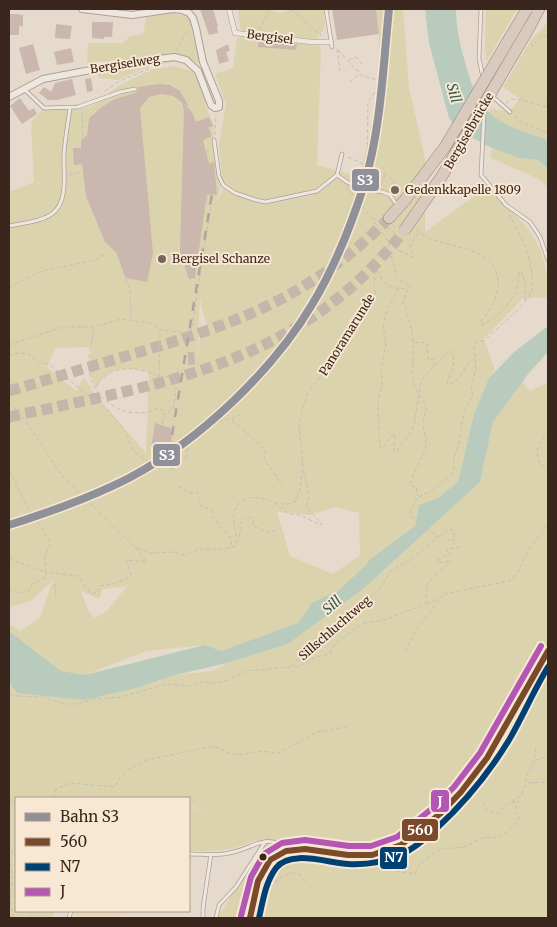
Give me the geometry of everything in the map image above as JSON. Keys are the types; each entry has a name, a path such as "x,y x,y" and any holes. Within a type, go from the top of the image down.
{"highway":[{"name":"Bergiselbrücke","path":"389,218 402,204 445,147 527,9"},
{"name":"Bergiselbrücke","path":"404,231 442,176 539,9"}],"main road":[{"path":"250,918 252,900 259,877 274,858 291,849 313,849 353,857 377,855 398,847 442,812 462,791 483,764 548,651"}],"street":[{"path":"82,9 132,15 174,9 189,13 196,28 203,62 220,102 219,107 216,108"},
{"name":"Bergisel","path":"229,9 235,33 330,44"},
{"name":"Bergiselweg","path":"9,97 43,78 133,62 174,57 186,60 198,71 210,104 213,108 216,108"}],"lane":[{"path":"326,9 330,44"},
{"path":"481,9 479,58 485,88 496,101 510,112"},
{"path":"24,88 44,108 82,106 120,92 135,89"},
{"path":"485,97 481,175 506,205 530,222 540,237 548,260"},
{"path":"9,226 45,217 53,213 62,200 64,153 70,108"},
{"path":"214,140 219,176 223,185 235,193 265,202 317,191 337,175 342,154"},
{"path":"337,175 361,189 383,192 390,195 402,204"},
{"path":"216,918 219,906 236,888 266,842"},
{"path":"190,854 228,854 266,842 278,842 291,849"},
{"path":"203,918 211,854"}],"path":[{"path":"290,9 330,44"},
{"path":"256,35 270,10"},
{"path":"174,57 178,44 190,27"},
{"path":"340,71 337,49 362,76 379,82 378,88 368,102 367,166 342,154"},
{"path":"348,61 356,57 362,64"},
{"path":"99,99 108,88 154,66"},
{"path":"350,82 360,73"},
{"path":"510,99 522,100 547,107 548,98"},
{"path":"82,106 83,138"},
{"path":"206,153 214,140 216,108"},
{"path":"510,112 523,123 548,133"},
{"path":"64,176 82,172"},
{"path":"372,191 380,186 385,174"},
{"path":"341,178 341,184 355,196 387,239 397,278 411,287 404,293 406,295 403,302 406,306 405,313 410,324 413,342 414,356 411,371 418,396 423,399 426,410 423,423 426,442 422,460 412,477 410,486 417,487 416,494 420,496"},
{"path":"9,345 63,327 94,327 121,319 150,323 160,330 192,332 211,205 206,203 208,191"},
{"path":"426,604 427,584 452,561 438,563 438,560 451,553 446,550 459,547 448,539 455,540 453,530 449,529 437,536 410,516 410,513 415,501 420,496 430,493 444,483 454,469 456,447 460,440 459,434 466,408 473,396 471,388 476,369 474,348 476,343 484,340 525,301 531,292 529,262 523,239 508,213 506,205"},
{"path":"420,233 432,239 481,254 490,262 497,277 497,290 494,304 481,322 482,325 496,317 514,296 520,271 525,284 525,301"},
{"path":"9,287 42,271 95,260 108,252"},
{"path":"121,266 130,290 132,320"},
{"name":"Panoramarunde","path":"236,543 233,522 236,506 242,501 253,497 274,503 295,502 300,489 303,467 299,423 307,394 338,355 374,293 374,282 378,269 384,282 399,289"},
{"path":"408,289 399,289 388,306 384,326 386,344 381,370 382,384 378,408 380,448 382,449 393,434 395,434 394,451 396,452 410,436 414,426 418,396 424,377 429,370 451,351 454,362 447,382 448,385 453,384 460,378 469,361 475,358"},
{"path":"94,327 89,371 96,388 104,400 122,412 149,413 158,408 163,410 162,425"},
{"path":"159,377 160,330"},
{"path":"413,342 427,342 428,360 434,359 434,366"},
{"path":"9,356 17,353 28,354 40,363 49,364 88,396 94,397 109,412 124,429 135,454 163,467 173,469 186,457 188,446 198,438 199,425 231,419 241,414"},
{"path":"96,388 101,378 120,369 130,368 149,372 159,377 175,376 176,391 173,409 164,416"},
{"path":"9,402 24,419 62,476 134,546 147,562 126,560 132,575 130,577 121,581 115,581 109,585 100,586 98,592 91,594 78,576 46,572 17,562 9,556"},
{"path":"231,419 266,450 264,459 286,490"},
{"path":"548,430 540,442 537,452 538,460 542,466 548,466"},
{"path":"274,503 289,514 322,524 306,507 309,496 303,467"},
{"path":"9,471 28,507 51,543 45,556 46,578 33,583 28,591 18,593 9,588"},
{"path":"178,486 190,494 197,492 200,505 211,510 213,517 232,540 230,549"},
{"path":"134,546 149,553 166,552 184,555 200,549 230,549 239,541 241,522 247,516 253,519 253,526 269,534 276,530"},
{"path":"292,666 300,666 316,656 329,654 336,643 363,623 384,620 426,604 448,593 509,581 516,575 528,549 548,523"},
{"name":"Sillschluchtweg","path":"9,694 43,697 64,704 75,704 96,699 121,697 167,684 192,686 202,682 217,683 229,680 246,671 292,666 303,653 321,642 333,628 379,590 391,571 413,558 437,536"},
{"path":"55,584 56,598"},
{"path":"404,652 418,627 440,598"},
{"path":"53,797 56,789 70,783 115,787 119,779 129,769 147,760 170,754 213,746 239,755 259,750 279,753 317,732 346,727"},
{"path":"484,801 484,806 487,810 495,814 522,795 526,777 533,766 536,748"},
{"path":"534,760 542,759 546,756 548,750"},
{"path":"526,783 548,782"},
{"path":"398,847 399,853 383,870 415,874 422,863 441,849 464,847 484,837 499,838 506,834 518,822 519,817 515,813 515,808 519,801 509,804"},
{"path":"13,918 10,900 13,876 10,858 15,849"},
{"path":"252,900 286,874 296,873 306,882"}],"shaded area":[{"path":"238,9 269,9 280,13 290,9 323,9 324,28 320,35 312,42 321,47 317,165 360,177 381,82 376,9 403,9 409,88 425,158 425,232 486,188 532,234 544,261 548,297 522,299 484,339 495,370 489,378 474,414 458,482 438,498 419,505 415,526 369,560 339,590 312,603 298,623 221,651 205,645 146,651 85,675 61,671 9,631 9,624 20,631 40,618 53,580 31,601 9,607 9,192 34,182 31,122 44,108 82,106 82,109 92,106 118,86 153,69 174,66 192,71 201,85 205,97 205,105 214,125 213,138 220,191 215,205 223,189 219,143 226,105 215,74 233,68 237,38 244,34 240,28","holes":["200,297 210,335 199,340 197,362","92,347 89,371 96,388 106,375 118,370 133,369 149,372 146,453 95,395 84,377 76,391 47,367 55,348","335,507 359,513 360,555 333,574 290,556 277,512 310,515","127,586 108,610 95,618 88,611 81,591 99,599 103,589"]},
{"path":"486,9 517,9 486,62 485,44"},
{"path":"172,13 185,16 190,20 199,60 198,63 178,54 87,63 88,43 123,43 130,36 143,34 147,15"},
{"path":"548,22 548,140 511,128 489,113 491,109 510,111 520,99 503,87 531,40"},
{"path":"161,58 179,61 150,66 118,80 99,78 96,68"},
{"path":"492,148 519,158 538,160 548,168 548,189 541,180 491,158"},
{"path":"522,382 530,391 548,383 548,918 217,918 263,847 257,840 224,850 190,851 190,807 214,812 190,806 190,797 15,797 15,856 13,859 14,888 15,858 15,912 22,912 27,918 9,918 9,682 17,693 136,688 175,675 213,671 227,663 288,644 363,589 480,482 493,422"},
{"path":"23,912 55,912 51,918 28,918"},
{"path":"74,912 134,912 116,918 74,918"}],"water":[{"name":"Sill","path":"425,9 456,9 461,49 470,80 477,95 484,106 503,122 548,140 548,168 538,160 519,158 492,148 458,130 449,118 429,43"},
{"name":"Sill","path":"548,326 548,352 528,374 493,422 480,482 363,589 288,644 227,663 175,675 136,688 84,700 17,693 9,682 9,631 61,671 85,675 205,645 221,651 298,623 312,603 339,590 369,560 415,526 419,505 438,498 458,482 474,414 489,378 514,352"}],"building":[{"path":"200,9 213,9 218,33 209,35"},
{"path":"332,9 376,9 379,34 337,40"},
{"path":"10,14 23,15 23,26 19,26 19,35 9,35"},
{"path":"92,22 113,22 112,37 104,37 104,39 92,38"},
{"path":"56,24 72,26 70,39 55,38"},
{"path":"259,40 297,44 296,50 258,47"},
{"path":"33,44 40,70 26,74 19,48"},
{"path":"228,44 230,51 226,52 229,61 219,64 216,50"},
{"path":"71,48 74,62 57,65 54,52"},
{"path":"91,78 93,91 87,92 85,79"},
{"path":"72,79 76,95 57,100 48,100 39,93 44,87 51,92 55,83"},
{"path":"159,84 170,85 180,91 189,107 173,96 161,94 149,97 140,108 153,253 147,282 126,278 116,252 105,242 86,196 82,164 74,165 73,148 81,148 81,140 87,136 89,118 102,107 115,99 135,93 138,91 138,87"},
{"path":"20,98 29,111 34,108 37,114 22,124 10,106"},
{"path":"182,102 192,112 196,122 209,117 213,126 208,127 212,136 203,140 209,164 214,162 217,195 207,194 195,278 189,279 180,252 184,111"},
{"path":"188,352 194,352 195,364 188,365"},
{"path":"155,423 171,428 172,446 170,455 167,458 155,458 152,454"}],"tunnel":[{"path":"9,391 195,335 266,307 326,272 365,241 389,218"},
{"path":"9,417 175,379 226,362 274,340 320,312 363,276 404,231"}],"railway":[{"path":"172,435 212,194"}],"rail line":[{"name":"S3","path":"9,525 55,510 100,492 129,478 182,445 232,402 256,378 296,329 321,289 335,260 348,231 364,185 378,120 389,9"}],"transit line":[{"name":"J","path":"241,916 251,877 264,854 282,843 305,840 349,846 371,846 397,837 435,806 454,787 480,753 541,646"},
{"name":"560","path":"250,918 258,881 270,860 286,851 305,849 348,855 372,855 401,845 441,813 461,792 487,758 548,651"},
{"name":"N7","path":"259,918 269,880 282,862 300,858 348,864 388,860 405,853 429,836 467,797 493,764 509,740 548,667"}],"place":[{"name":"Gedenkkapelle 1809","path":"395,190"},
{"name":"Bergisel Schanze","path":"162,259"}]}
